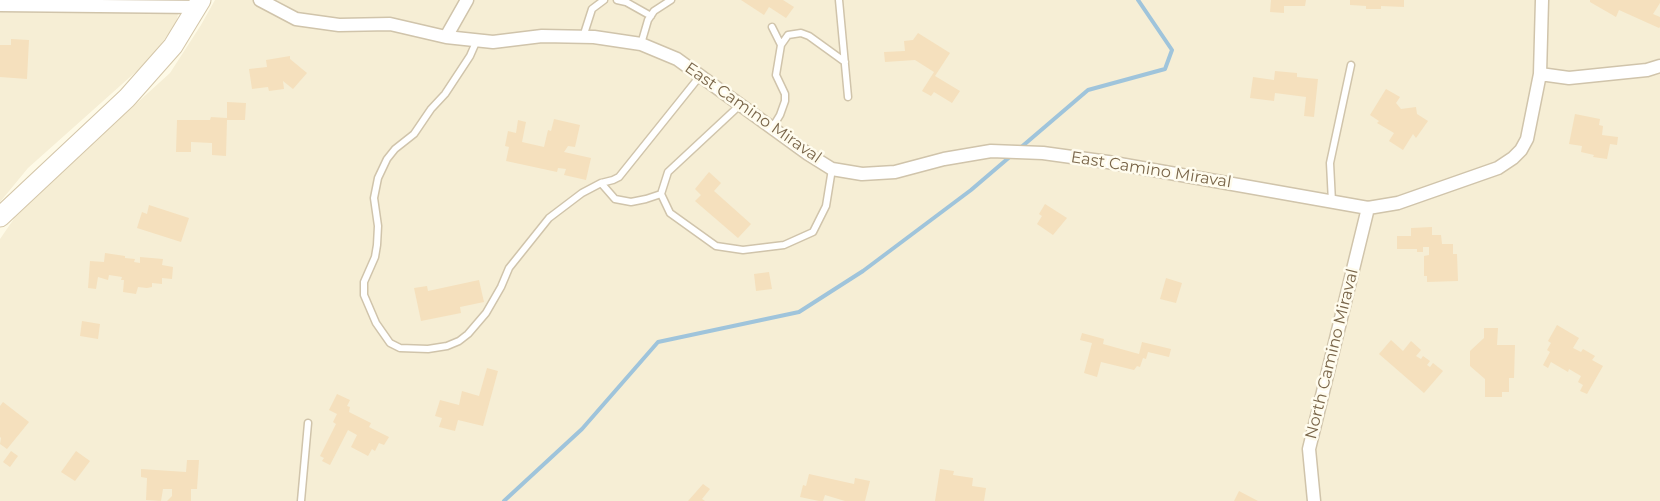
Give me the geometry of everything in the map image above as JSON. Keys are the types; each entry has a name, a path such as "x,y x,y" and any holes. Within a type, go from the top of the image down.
{"main road":[{"path":"0,217 127,98 173,46 199,3"}],"street":[{"name":"East Camino Miraval","path":"260,0 296,19 339,25 390,24 446,37 493,42 542,36 583,37 641,44 677,59 808,154 832,169 862,174 895,172 944,159 992,151 1043,153 1108,162 1368,208 1398,203 1498,168 1521,150 1527,139 1540,74 1542,0"},
{"path":"446,37 466,0"},
{"path":"0,5 199,3"},
{"path":"1540,74 1569,78 1647,70 1660,66"},
{"name":"North Camino Miraval","path":"1314,501 1309,449 1368,208"}],"lane":[{"path":"583,37 592,9 604,0"},
{"path":"617,0 626,2 651,16"},
{"path":"641,44 648,20 654,11 671,0"},
{"path":"839,0 848,97"},
{"path":"772,27 781,46"},
{"path":"772,128 780,115 785,100 785,94 776,75 781,46 788,35 801,33 808,36 845,62"},
{"path":"477,40 470,56 445,94 431,109 414,134 395,149 387,159 378,178 374,198 378,226 377,245 375,257 364,282 364,295 376,323 390,343 400,348 428,349 459,341 468,334 486,313 501,287 509,268 550,218 576,197 601,183 619,177 700,76"},
{"path":"1332,202 1330,163 1351,65"},
{"path":"740,105 668,172 661,194 670,213 716,246 743,250 784,245 813,232 826,206 832,169"},
{"path":"601,183 615,199 631,202 646,200 661,194"},
{"path":"301,501 308,423"}],"shaded area":[{"path":"0,0 181,0 176,24 148,61 28,168 0,202"},
{"path":"215,0 1660,0 1660,501 0,501 0,239 22,207 170,73"}],"building":[{"path":"741,0 783,0 794,7 786,18 769,7 764,15"},
{"path":"1271,0 1306,0 1305,6 1284,6 1284,13 1270,12"},
{"path":"1350,0 1404,0 1404,7 1381,6 1381,9 1366,9 1366,6 1350,5"},
{"path":"1590,0 1660,0 1653,14 1660,17 1660,27 1619,10 1616,17 1590,2"},
{"path":"918,33 950,53 935,76 960,91 952,103 934,92 931,96 922,91 934,72 915,60 885,62 884,52 905,51 904,41 913,40"},
{"path":"11,39 29,40 27,79 0,77 0,45 11,45"},
{"path":"290,56 290,59 307,73 293,89 283,81 284,89 269,91 268,87 252,89 249,69 267,67 266,60"},
{"path":"1275,71 1297,73 1297,77 1318,79 1314,117 1304,116 1306,97 1275,93 1274,101 1250,98 1253,77 1274,80"},
{"path":"1386,89 1400,97 1396,103 1401,109 1416,107 1417,114 1428,121 1416,138 1413,134 1403,150 1389,141 1394,133 1377,123 1379,121 1370,115"},
{"path":"227,102 246,103 245,120 227,120 226,156 212,155 212,143 191,142 191,152 176,152 177,120 210,120 211,117 227,118"},
{"path":"1575,114 1600,119 1599,125 1603,126 1602,135 1618,137 1617,145 1610,144 1607,159 1593,157 1594,155 1581,152 1582,146 1569,144"},
{"path":"554,119 580,125 575,147 568,146 564,152 591,158 586,180 564,175 566,169 558,168 557,172 506,161 509,147 505,146 508,131 516,133 518,120 526,122 522,142 544,147 548,130 551,131"},
{"path":"709,172 721,183 714,191 751,224 738,238 695,201 701,195 695,189"},
{"path":"1045,204 1067,218 1053,235 1037,224 1042,216 1039,214"},
{"path":"149,205 189,218 181,242 137,228 142,212 147,214"},
{"path":"1432,227 1432,235 1441,235 1442,244 1453,244 1453,254 1457,254 1458,281 1427,282 1427,276 1424,276 1424,256 1429,255 1429,247 1423,247 1423,252 1417,252 1417,249 1397,249 1397,236 1411,236 1411,228"},
{"path":"105,253 125,256 125,258 135,259 134,262 140,263 140,257 163,259 162,265 173,267 172,279 162,278 162,284 152,283 152,287 138,287 136,294 123,292 124,280 121,280 122,277 109,275 108,280 98,277 96,289 88,288 90,261 104,262"},
{"path":"769,272 772,289 756,291 754,274"},
{"path":"1166,278 1182,283 1176,303 1160,299"},
{"path":"479,280 484,302 460,307 461,313 421,321 414,288 427,286 428,291"},
{"path":"82,321 100,324 98,339 80,336"},
{"path":"1557,325 1579,338 1573,348 1581,352 1583,349 1595,356 1592,360 1603,366 1587,394 1580,391 1583,385 1578,382 1581,376 1569,369 1568,372 1551,362 1548,368 1543,365 1550,352 1547,350 1551,343 1548,341"},
{"path":"1484,328 1498,328 1497,345 1515,345 1514,378 1509,378 1509,392 1502,392 1502,397 1485,397 1485,379 1470,366 1470,351 1484,338"},
{"path":"1082,333 1104,339 1103,344 1139,354 1142,342 1171,349 1169,357 1148,352 1146,359 1143,358 1140,367 1137,366 1134,370 1101,362 1097,377 1084,373 1092,343 1080,340"},
{"path":"1391,340 1403,351 1411,341 1421,350 1416,356 1421,359 1423,356 1430,361 1427,365 1430,367 1433,363 1443,371 1424,393 1379,354"},
{"path":"487,368 498,371 483,426 458,420 455,431 439,427 442,418 435,416 440,400 459,405 462,391 479,396"},
{"path":"337,394 350,400 347,406 350,407 349,412 371,423 369,427 389,437 384,445 379,443 375,451 372,449 368,456 351,447 357,435 348,430 330,465 322,461 324,458 320,456 336,424 333,422 337,414 329,410"},
{"path":"3,402 29,422 7,449 0,444 0,406"},
{"path":"11,451 18,456 10,467 3,462"},
{"path":"76,451 90,461 75,481 61,472"},
{"path":"187,460 199,460 197,489 191,489 191,501 167,501 172,496 172,489 163,489 161,501 146,500 147,478 141,477 141,469 186,472"},
{"path":"940,469 954,471 953,475 973,478 972,486 986,488 984,501 935,501"},
{"path":"809,474 854,484 855,478 870,481 865,501 845,501 825,495 823,501 800,497 803,485 806,486"},
{"path":"703,484 710,489 702,499 705,501 688,501"},
{"path":"1239,491 1258,501 1234,501"}],"waterway":[{"path":"1019,149 1088,90 1165,69 1172,50 1138,0"},
{"path":"504,501 582,429 658,342 799,312 863,271 971,190 1012,155"}]}
